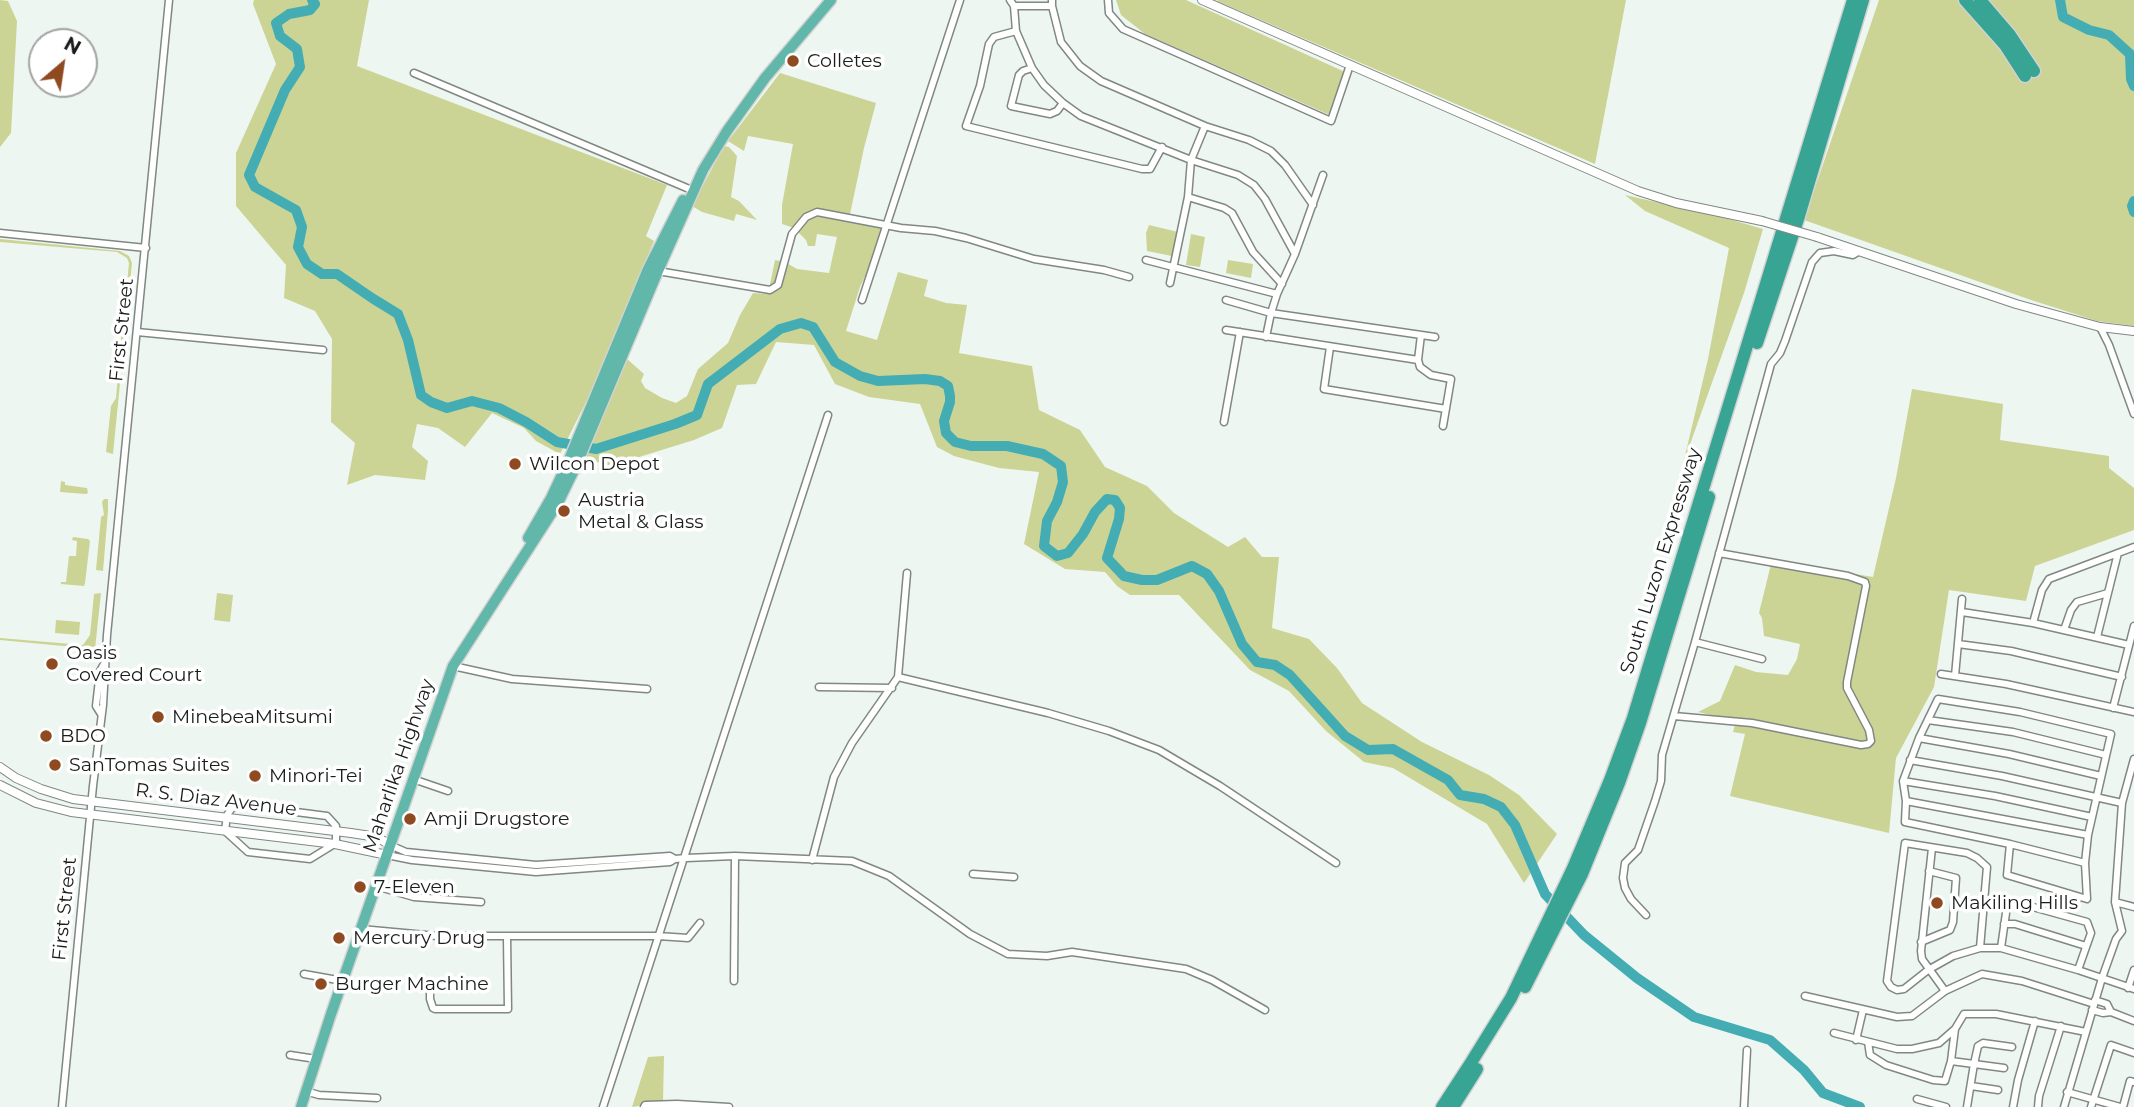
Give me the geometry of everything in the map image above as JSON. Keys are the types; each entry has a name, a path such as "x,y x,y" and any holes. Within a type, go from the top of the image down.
{"highway":[{"name":"Maharlika Highway","path":"301,1107 453,666 551,514 653,258 698,178 765,78 831,0"},
{"name":"South Luzon Expressway","path":"1578,871 1633,718 1853,0"},
{"name":"South Luzon Expressway","path":"1452,1107 1500,1032 1615,794 1640,723 1799,216 1863,0"},
{"path":"1965,0 2030,73 2010,35 1980,0"},
{"name":"Maharlika Highway","path":"590,421 692,189"},
{"name":"South Luzon Expressway","path":"1442,1107 1498,1020 1549,933"}],"street":[{"name":"First Street","path":"62,1107 169,0"},
{"path":"862,300 960,0"},
{"path":"1108,0 1109,13 1123,29 1331,121 1350,65"},
{"path":"1202,0 1638,191 1676,204 1762,221 1817,237 2016,304 2100,327 2134,331"},
{"path":"1294,254 1265,199 1254,184 1238,175 1191,160 1081,116 1062,103 1032,68 1016,31 1012,3 1052,3 1061,42 1080,66 1101,81 1271,151 1285,165 1312,205"},
{"path":"1016,31 994,37 989,44 980,86 966,126 1142,169 1150,169 1162,147"},
{"path":"1032,68 1018,75 1011,106 1050,114 1062,103"},
{"path":"414,73 692,189"},
{"path":"1170,283 1188,197 1191,160 1205,126"},
{"path":"1266,337 1277,294 1323,175"},
{"path":"1188,197 1232,213 1253,252 1282,284"},
{"path":"658,271 770,290 778,285 792,234 806,217 817,212 956,236 1034,259 1129,276"},
{"path":"0,233 146,248"},
{"path":"1646,915 1631,900 1623,878 1625,863 1638,850 1661,781 1662,755 1771,364 1785,341 1812,262 1820,253 1835,251 1853,255 1858,252"},
{"path":"1146,260 1277,294"},
{"path":"1226,300 1271,313 1436,337"},
{"path":"2100,327 2134,414"},
{"path":"1226,330 1418,360"},
{"path":"137,332 323,350"},
{"path":"1224,422 1240,332"},
{"path":"1421,335 1418,360 1420,367 1431,375 1451,379 1443,426"},
{"path":"1330,347 1324,388 1446,409"},
{"path":"603,1107 828,415"},
{"path":"2033,623 2042,590 2049,579 2134,547"},
{"path":"1674,716 1752,723 1861,745 1871,741 1869,730 1847,688 1865,582 1848,576 1719,552"},
{"path":"2097,637 2119,553"},
{"path":"812,860 834,777 852,743 898,677 907,573"},
{"path":"2064,630 2077,602 2108,593"},
{"path":"1955,676 1962,599"},
{"path":"1962,612 2033,623 2129,645"},
{"path":"2113,708 2134,626"},
{"path":"1695,642 1762,659"},
{"path":"1958,644 2011,651 2122,677"},
{"path":"453,666 512,679 647,689"},
{"path":"1941,674 2006,684 2134,712"},
{"path":"898,677 1048,713 1109,731 1159,750 1220,786 1336,863"},
{"path":"819,687 892,688"},
{"path":"2010,844 2007,875 2087,899 2085,863 2088,835 2111,734 2020,712 1938,699 1919,738 1903,781 1905,822 2010,844 2085,863"},
{"path":"1928,720 2013,732 2106,755"},
{"path":"1919,738 2009,754 2101,776"},
{"path":"2064,1107 2102,978 2116,939 2122,931 2115,902 2122,803 2134,759"},
{"path":"1910,760 2002,776 2122,803"},
{"name":"R. S. Diaz Avenue","path":"0,767 16,778 41,789 73,799 377,837 388,850"},
{"path":"413,779 448,791"},
{"path":"1903,781 1995,796 2092,817"},
{"name":"R. S. Diaz Avenue","path":"0,785 36,803 90,815 388,850"},
{"path":"1906,801 2088,835"},
{"path":"242,804 324,815 333,820 337,831 335,844 310,859 248,852 225,831 226,818 232,808 242,804"},
{"path":"170,825 172,811"},
{"path":"1980,948 1987,867 1967,853 1905,843 1886,981 1891,987 1904,989 1928,970 1953,956 1980,948 2001,948 2131,988 2134,970"},
{"path":"1932,848 1921,942 1922,959 1945,990"},
{"path":"388,850 536,865 670,856 675,859 735,856 852,861 871,867 910,889 970,934 1008,954 1047,956 1072,952 1186,969 1212,980 1265,1010"},
{"path":"734,981 735,856"},
{"path":"1921,942 1950,930 1953,922 1956,878 1929,871"},
{"path":"973,874 1014,877"},
{"path":"376,886 414,897 481,902"},
{"path":"2001,948 2007,906 2015,902 2087,922 2091,933 2078,970"},
{"path":"2115,902 2134,907"},
{"path":"361,929 437,936 688,938 700,923"},
{"path":"2004,925 2015,924 2087,946"},
{"path":"430,988 430,999 435,1009 508,1009 507,937"},
{"path":"304,974 343,981"},
{"path":"1805,996 1897,1017 1912,1016 1945,990 1982,974 2022,981 2094,1005 2107,1004 2111,1012 2134,1021"},
{"path":"1856,1040 1863,1010"},
{"path":"1834,1033 1897,1049 1912,1049 1939,1043 1955,1029 1964,1014 1996,1014 2086,1032"},
{"path":"2013,1107 2035,1021"},
{"path":"2038,1107 2061,1026"},
{"path":"1868,1042 1870,1055 1886,1065 1933,1080 1945,1081 1951,1061 1955,1029"},
{"path":"1967,1107 1979,1044 2012,1047"},
{"path":"2092,1103 2111,1045 2134,1053"},
{"path":"1744,1107 1747,1050"},
{"path":"290,1055 316,1059"},
{"path":"1951,1061 2004,1069"},
{"path":"2067,1092 2092,1103 2121,1107 2130,1081 2134,1082"},
{"path":"1971,1086 1998,1090"},
{"path":"305,1091 377,1098"},
{"path":"1916,1099 1942,1106"},
{"path":"644,1107 677,1104 729,1107"}],"green space":[{"path":"0,0 8,1 17,21 11,133 0,147"},
{"path":"254,0 369,0 357,66 667,185 646,236 654,241 587,400 560,454 536,441 524,428 492,413 465,447 438,428 417,424 412,447 428,461 425,480 375,475 347,485 355,443 331,422 332,339 315,311 284,298 286,265 236,206 236,153 276,64 253,4"},
{"path":"1116,0 1186,0 1345,72 1330,115 1145,34 1121,15"},
{"path":"1626,0 1595,164 1217,1"},
{"path":"1879,0 2134,0 2134,326 2097,321 2031,300 1804,220"},
{"path":"780,73 876,103 849,219 884,226 846,331 877,340 898,272 928,280 924,296 946,303 967,305 959,353 1032,366 1039,410 1080,430 1105,467 1147,486 1174,513 1228,547 1245,537 1262,557 1279,557 1272,628 1309,639 1337,668 1362,703 1422,742 1489,775 1519,795 1557,834 1524,883 1487,824 1393,768 1364,762 1326,731 1289,691 1250,670 1179,595 1130,595 1117,586 1105,572 1065,569 1024,544 1039,472 999,468 954,456 937,447 920,404 869,397 835,384 814,345 776,342 756,384 737,385 722,428 694,440 610,466 584,458 626,358 644,374 641,381 645,388 676,403 687,396 698,369 728,343 753,293 768,294 775,260 797,269 829,273 837,237 817,234 815,246 808,246 806,240 794,228 782,224 782,205 793,144 748,136 744,151 728,141"},
{"path":"724,146 729,147 737,156 731,197 739,201 757,220 736,214 734,221 702,212 692,206"},
{"path":"1625,195 1763,229 1744,293 1683,464 1708,359 1729,248 1645,211"},
{"path":"1149,225 1178,232 1172,256 1147,251 1146,233"},
{"path":"1191,234 1205,237 1200,267 1186,265"},
{"path":"0,239 120,251 129,256 132,263 113,454 106,452 111,406 116,398 124,304 125,297 128,297 127,258 117,252 0,242"},
{"path":"1228,260 1253,264 1251,278 1226,273"},
{"path":"1912,389 2003,404 2000,440 2109,456 2109,468 2134,488 2134,530 2035,566 2026,601 1949,590 1934,687 1896,758 1889,833 1730,796 1745,734 1733,732 1736,721 1698,712 1720,701 1735,665 1756,672 1788,675 1797,659 1800,644 1764,636 1759,613 1772,560 1873,577 1896,478"},
{"path":"61,481 65,482 65,485 87,488 88,493 60,492"},
{"path":"104,499 108,499 108,511 103,571 96,570"},
{"path":"73,537 90,541 84,586 61,584 66,582 69,556 76,556 77,541 72,540"},
{"path":"101,593 95,649 0,640 83,645 90,635 94,594"},
{"path":"217,593 233,595 230,622 214,620"},
{"path":"56,620 80,622 79,635 55,633"},
{"path":"664,1056 663,1102 632,1107 648,1057"}],"waterway":[{"path":"312,0 315,4 310,10 289,14 276,23 280,36 297,49 300,67 285,90 249,175 255,187 296,210 302,227 298,247 307,264 322,274 337,274 398,314 408,340 421,395 447,408 472,401 499,408 557,442 596,449 697,415 708,384 780,329 801,323 813,327 835,362 860,376 878,381 940,381 948,386 950,396 944,421 946,433 955,442 971,446 1007,446 1043,454 1061,466 1063,482 1047,521 1044,546 1057,556 1068,553 1095,512 1107,499 1115,500 1120,508 1119,519 1107,558 1124,576 1157,580 1192,566 1207,574 1219,591 1242,644 1257,662 1275,665 1290,675 1345,736 1368,750 1393,749 1448,780 1460,795 1484,799 1501,807 1515,825 1545,894 1584,935 1637,978 1694,1017 1770,1040 1804,1070 1823,1093 1860,1107"},
{"path":"2060,0 2063,17 2089,30 2109,35 2130,54 2131,79 2134,86"},
{"path":"2134,201 2134,212"}],"place":[{"name":"Colletes","path":"793,61"},
{"name":"Wilcon Depot","path":"515,464"},
{"name":"Austria Metal & Glass","path":"564,511"},
{"name":"Oasis Covered Court","path":"52,664"},
{"name":"MinebeaMitsumi","path":"158,717"},
{"name":"BDO","path":"46,736"},
{"name":"SanTomas Suites","path":"55,765"},
{"name":"Minori-Tei","path":"255,776"},
{"name":"Amji Drugstore","path":"410,819"},
{"name":"7-Eleven","path":"360,887"},
{"name":"Makiling Hills","path":"1937,903"},
{"name":"Mercury Drug","path":"339,938"},
{"name":"Burger Machine","path":"321,984"}]}
